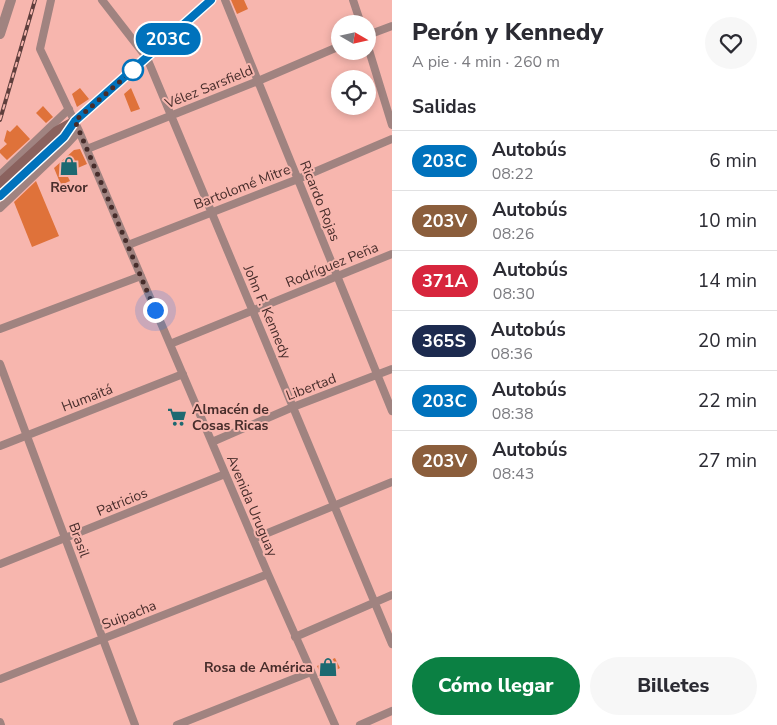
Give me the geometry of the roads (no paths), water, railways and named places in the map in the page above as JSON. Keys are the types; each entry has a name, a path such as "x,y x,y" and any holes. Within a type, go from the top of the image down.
{"main road":[{"path":"0,196 211,0"},
{"path":"0,183 57,131 77,126"}],"street":[{"path":"0,34 11,0"},
{"name":"Avenida Uruguay","path":"51,0 40,49 77,126 295,638 335,725"},
{"name":"John F. Kennedy","path":"102,0 147,58 392,644"},
{"name":"Ricardo Rojas","path":"225,0 392,411"},
{"path":"354,0 358,15"},
{"path":"376,32 392,26"},
{"name":"Vélez Sarsfield","path":"87,149 331,50"},
{"path":"372,60 392,125"},
{"path":"0,174 69,109"},
{"path":"0,208 68,144 77,126"},
{"name":"Bartolomé Mitre","path":"128,245 298,179 392,139"},
{"name":"Rodríguez Peña","path":"170,344 253,312 392,254"},
{"path":"0,328 141,276"},
{"name":"Brasil","path":"0,364 134,725"},
{"name":"Libertad","path":"212,442 294,407 392,369"},
{"name":"Humaitá","path":"0,446 183,374"},
{"name":"Patricios","path":"0,564 225,474"},
{"path":"253,539 392,482"},
{"name":"Suipacha","path":"0,679 268,574"},
{"path":"295,638 392,595"},
{"path":"177,725 311,672"},
{"path":"360,725 392,711"}],"railway":[{"path":"0,120 35,0"}],"place":[{"name":"Revor","path":"69,166"},
{"name":"Almacén de Cosas Ricas","path":"177,417"},
{"name":"Rosa de América","path":"328,667"}]}
